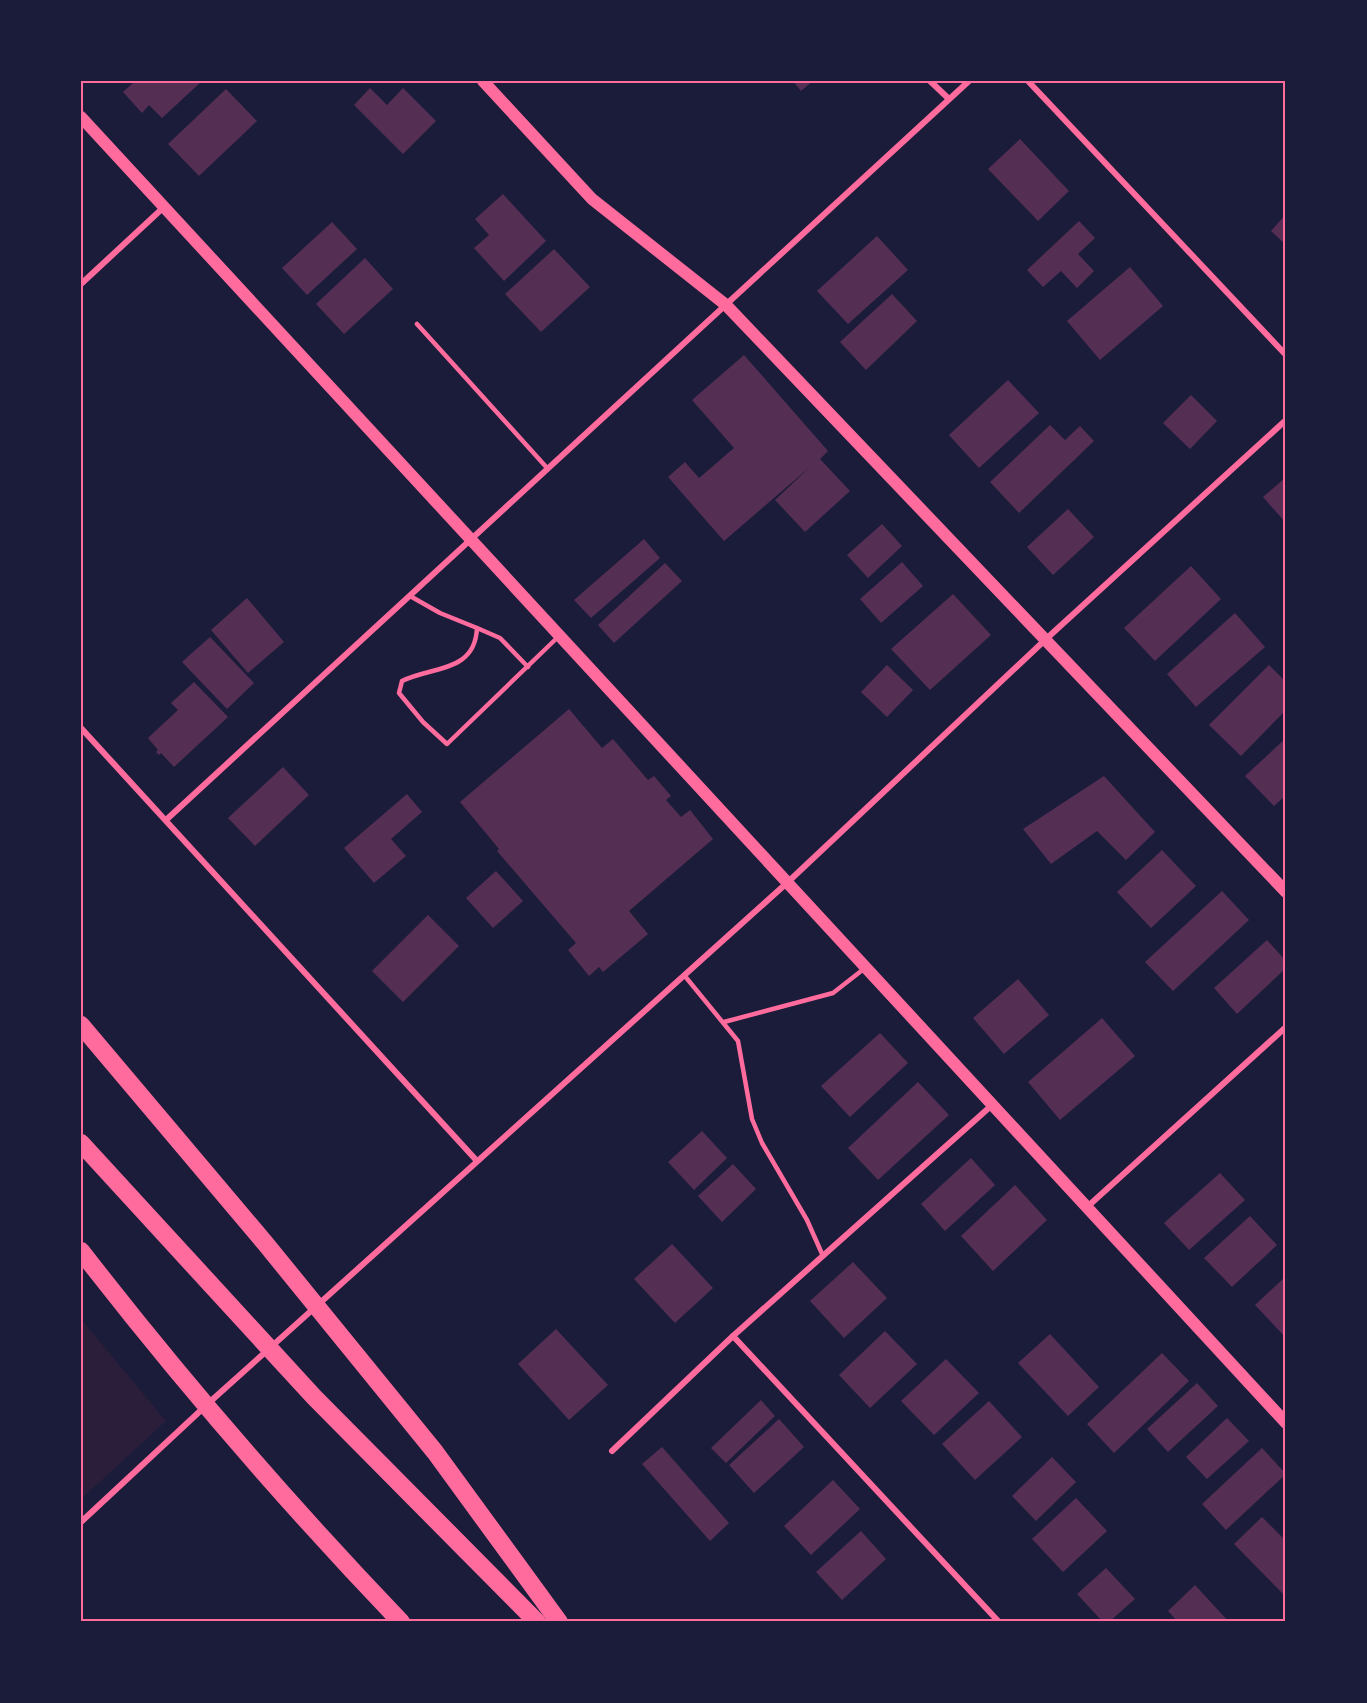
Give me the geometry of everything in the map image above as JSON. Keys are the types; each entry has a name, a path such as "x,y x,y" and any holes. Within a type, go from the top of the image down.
{"highway":[{"path":"81,1024 266,1243 435,1452 559,1622"},
{"path":"81,1143 314,1397 537,1622"},
{"path":"81,1251 135,1320 277,1486 400,1622"}],"main road":[{"path":"483,81 592,199 726,305 1286,892"},
{"path":"81,117 788,882 1086,1209 1286,1423"}],"street":[{"path":"930,81 949,99"},
{"path":"166,820 969,81"},
{"path":"1028,81 1286,355"},
{"path":"81,284 164,207"},
{"path":"81,1522 477,1161 788,882 1046,640 1286,420"},
{"path":"81,728 477,1161"},
{"path":"1086,1209 1286,1027"},
{"path":"612,1451 733,1336 991,1106"},
{"path":"733,1336 999,1622"}],"lane":[{"path":"417,324 548,469"},
{"path":"410,596 440,612 500,638 528,667"},
{"path":"477,628 476,640 468,654 448,669 421,672 402,681 399,693 423,722 447,744 560,635"},
{"path":"724,1022 833,993 866,968"},
{"path":"684,975 738,1041 752,1119 762,1143 807,1220 823,1256"}],"shaded area":[{"path":"81,1319 166,1421 81,1499"}],"building":[{"path":"135,81 202,81 162,118 149,105 142,113 123,92"},
{"path":"793,81 813,81 801,91"},
{"path":"370,88 387,105 403,88 436,121 403,154 354,105"},
{"path":"226,89 257,121 199,176 168,144"},
{"path":"1020,139 1069,191 1038,221 988,169"},
{"path":"503,194 546,241 504,281 474,248 489,235 475,219"},
{"path":"1286,214 1286,245 1271,231"},
{"path":"1079,221 1095,238 1078,254 1094,271 1077,288 1061,271 1043,287 1027,270"},
{"path":"332,222 357,249 307,295 282,268"},
{"path":"877,236 908,270 848,324 817,291"},
{"path":"554,249 590,287 541,332 505,294"},
{"path":"365,258 393,289 344,334 316,304"},
{"path":"1130,267 1163,306 1100,360 1067,321"},
{"path":"892,294 917,321 866,370 840,342"},
{"path":"744,355 828,451 820,459 850,491 805,532 775,500 810,467 724,541 668,477 685,462 699,478 734,448 692,400"},
{"path":"1008,380 1039,413 979,468 949,435"},
{"path":"1191,395 1217,421 1190,449 1163,423"},
{"path":"1050,425 1065,440 1080,426 1094,441 1019,513 990,482"},
{"path":"1286,477 1286,523 1263,497"},
{"path":"1068,509 1094,537 1053,575 1027,547"},
{"path":"882,524 902,546 868,578 847,555"},
{"path":"644,539 660,558 591,618 574,600"},
{"path":"902,562 923,586 881,623 860,599"},
{"path":"665,563 682,581 614,643 598,625"},
{"path":"1191,566 1221,599 1155,661 1124,628"},
{"path":"953,594 991,635 930,690 891,649"},
{"path":"247,598 284,642 248,673 211,630"},
{"path":"1235,613 1265,647 1196,707 1167,674"},
{"path":"210,637 254,683 227,709 182,662"},
{"path":"887,665 913,690 887,717 861,692"},
{"path":"1269,665 1286,682 1286,710 1241,756 1209,725"},
{"path":"194,682 228,717 174,767 161,753 159,755 156,752 158,750 148,738 178,710 171,703"},
{"path":"569,709 602,748 613,739 648,780 654,776 671,796 666,800 681,817 690,810 713,839 629,911 648,934 603,972 599,967 589,976 568,950 576,943 497,851 499,849 460,802"},
{"path":"1286,738 1286,795 1274,806 1245,776"},
{"path":"283,767 309,795 255,846 228,818"},
{"path":"1104,776 1155,832 1126,860 1097,831 1051,864 1023,829"},
{"path":"407,794 422,812 391,839 406,856 374,883 344,848"},
{"path":"1162,850 1196,886 1151,928 1117,892"},
{"path":"496,871 523,901 493,928 466,898"},
{"path":"1222,891 1249,920 1173,991 1145,962"},
{"path":"428,915 459,946 403,1002 372,971"},
{"path":"1267,940 1286,961 1286,968 1237,1014 1214,988"},
{"path":"1018,979 1049,1015 1004,1054 973,1018"},
{"path":"1102,1018 1135,1056 1060,1120 1028,1082"},
{"path":"880,1033 908,1063 850,1117 821,1086"},
{"path":"918,1082 949,1115 878,1180 848,1148"},
{"path":"702,1131 727,1158 694,1190 668,1162"},
{"path":"971,1158 995,1185 945,1231 921,1204"},
{"path":"733,1164 756,1189 722,1222 698,1196"},
{"path":"1220,1173 1245,1200 1189,1250 1164,1223"},
{"path":"1015,1185 1047,1220 993,1271 961,1236"},
{"path":"1250,1216 1277,1245 1232,1287 1204,1258"},
{"path":"672,1244 713,1288 675,1323 634,1279"},
{"path":"853,1262 887,1298 844,1338 810,1301"},
{"path":"1286,1276 1286,1338 1255,1305"},
{"path":"556,1329 608,1385 569,1420 518,1364"},
{"path":"885,1331 917,1364 870,1408 839,1375"},
{"path":"1050,1334 1099,1387 1068,1416 1018,1363"},
{"path":"1162,1353 1189,1381 1114,1453 1087,1424"},
{"path":"946,1359 979,1393 934,1435 901,1401"},
{"path":"1197,1383 1218,1406 1168,1452 1147,1429"},
{"path":"761,1400 775,1416 726,1463 711,1448"},
{"path":"989,1401 1022,1437 975,1480 942,1444"},
{"path":"1227,1418 1249,1441 1207,1479 1186,1457"},
{"path":"779,1419 804,1447 754,1493 729,1465"},
{"path":"662,1447 729,1523 710,1541 642,1464"},
{"path":"1262,1448 1286,1474 1226,1530 1202,1504"},
{"path":"1052,1457 1076,1482 1036,1521 1012,1496"},
{"path":"833,1480 860,1509 811,1555 784,1526"},
{"path":"1076,1498 1107,1531 1063,1572 1032,1539"},
{"path":"1262,1517 1286,1541 1286,1597 1234,1544"},
{"path":"861,1531 886,1559 842,1600 816,1572"},
{"path":"1106,1568 1135,1599 1109,1622 1103,1622 1077,1594"},
{"path":"1195,1585 1229,1622 1178,1622 1168,1611"}]}
